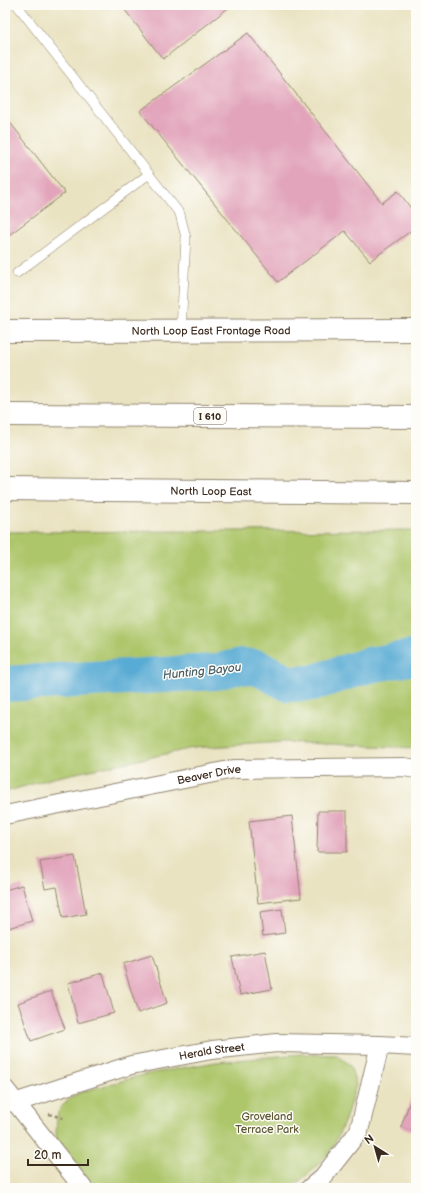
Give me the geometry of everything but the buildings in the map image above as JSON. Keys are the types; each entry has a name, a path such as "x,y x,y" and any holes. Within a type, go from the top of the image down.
{"main road":[{"name":"North Loop East Frontage Road","path":"5,331 416,330"},
{"name":"I 610","path":"5,415 416,417"},
{"name":"North Loop East","path":"5,489 414,493"}],"street":[{"name":"Beaver Drive","path":"5,815 234,769 404,767 416,769"},
{"name":"Herald Street","path":"10,1096 131,1065 212,1050 277,1043 416,1047"},
{"path":"310,1188 323,1178 359,1131 380,1045"},
{"path":"10,1096 83,1188"}],"lane":[{"path":"17,5 180,214 186,238 181,330"},
{"path":"17,273 149,174"}],"green space":[{"path":"416,530 416,748 282,742 194,748 53,778 5,792 5,532"},
{"name":"Groveland Terrace Park","path":"301,1054 337,1055 350,1065 356,1085 345,1120 332,1149 313,1170 291,1188 92,1188 58,1145 56,1134 57,1116 62,1106 72,1097 81,1092 147,1074 216,1062"}],"waterway":[{"name":"Hunting Bayou","path":"5,684 215,672 241,666 259,668 289,684 312,683 369,665 416,657"}]}
